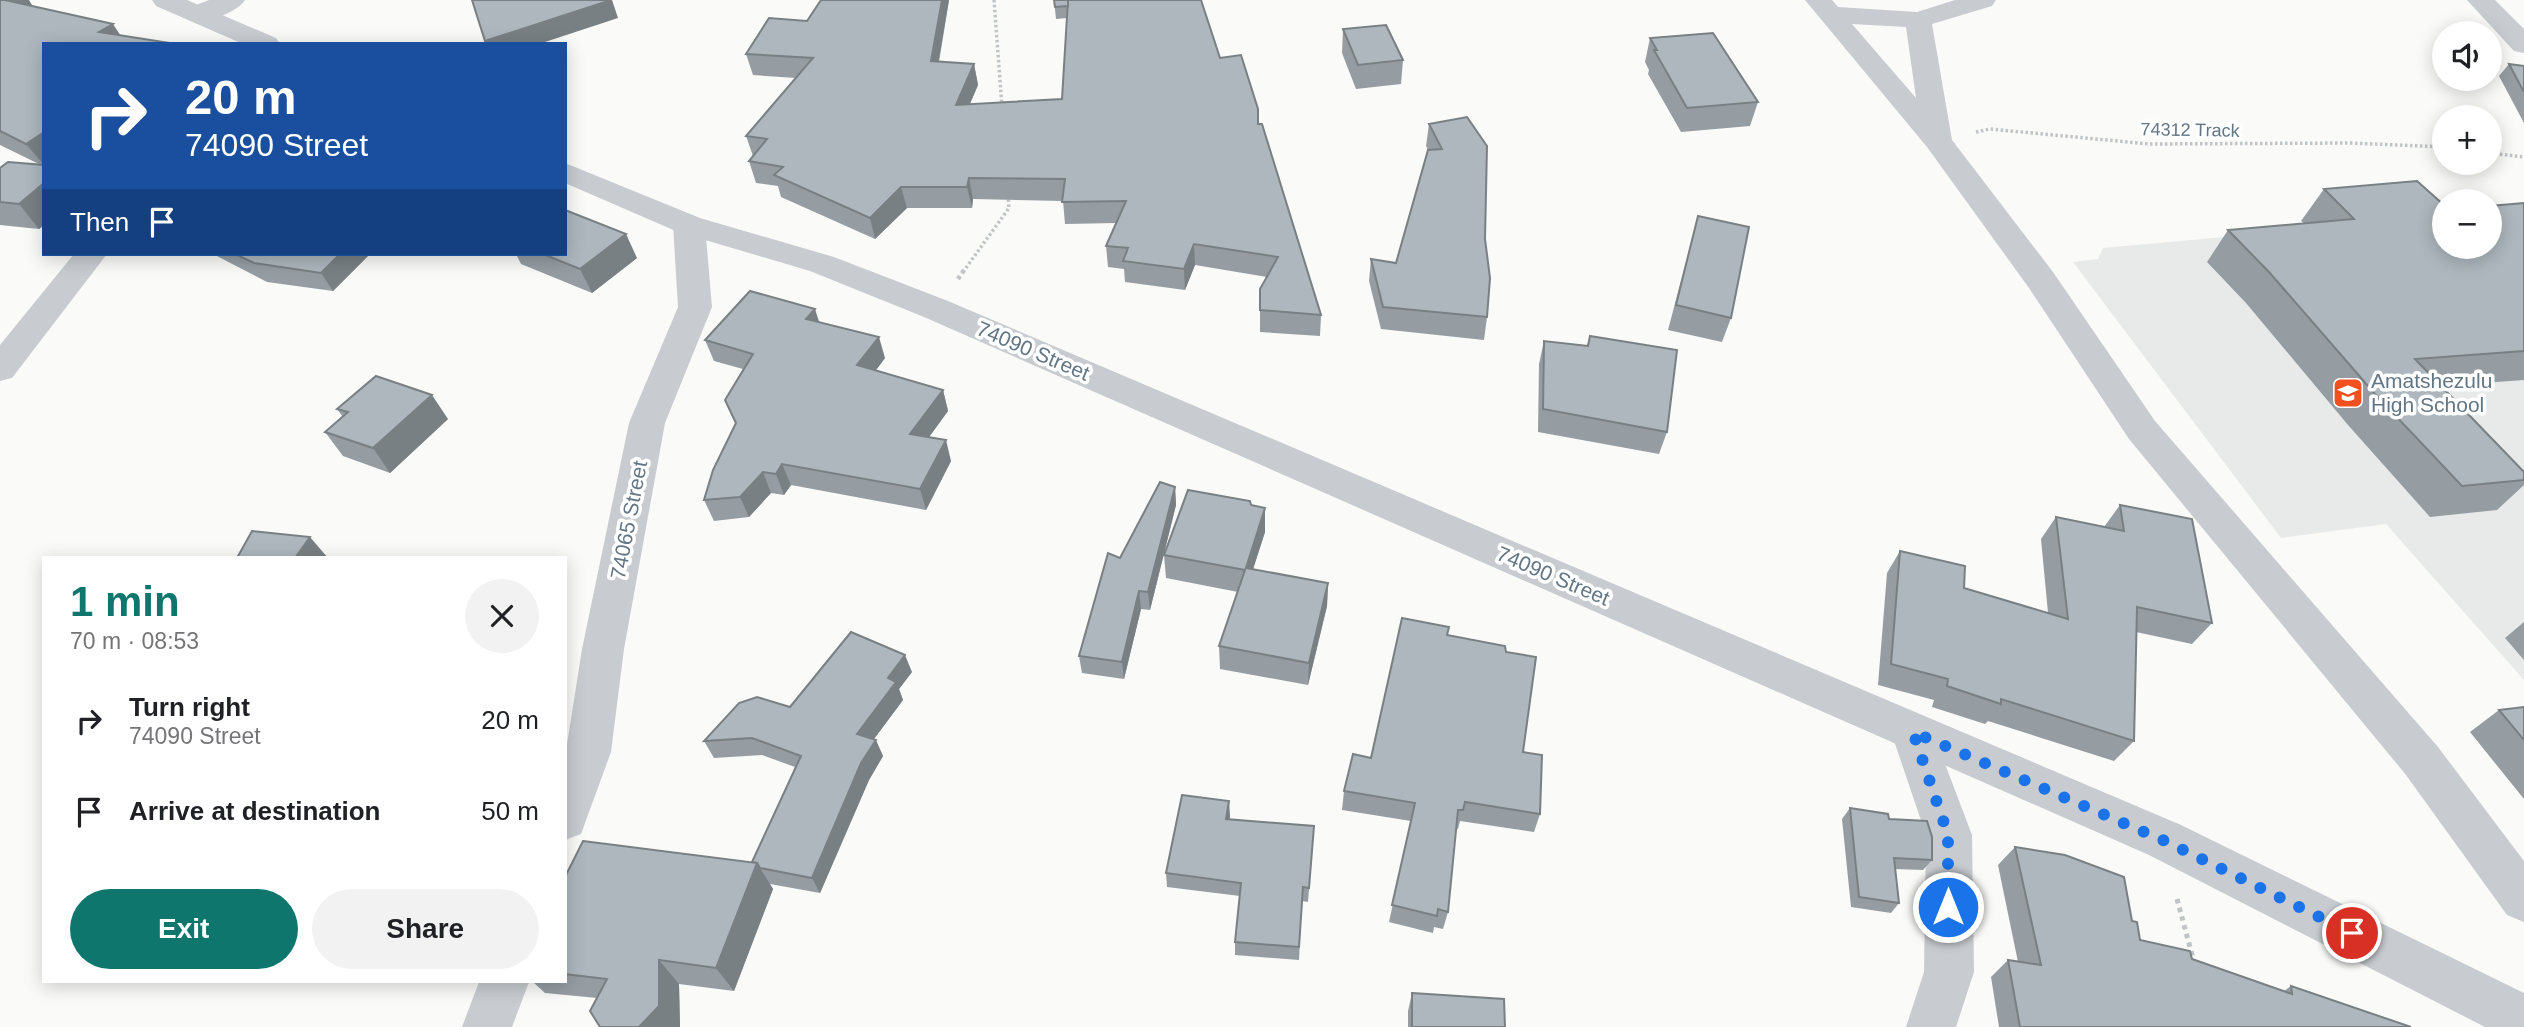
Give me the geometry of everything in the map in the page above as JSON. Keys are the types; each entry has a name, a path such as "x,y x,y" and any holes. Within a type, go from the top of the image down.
{"street":[{"path":"165,0 259,42"},
{"path":"197,14 232,0"},
{"path":"1823,7 1918,20 1983,0"},
{"path":"2480,0 2524,45"},
{"path":"1823,7 1937,141 2042,280 2142,430 2422,761 2524,899"},
{"path":"1918,20 1937,141"},
{"name":"74090 Street","path":"567,173 689,225 822,264 936,309 2165,841 2480,996 2524,1021"},
{"name":"74065 Street","path":"567,813 589,752 603,649 623,559 647,423 695,307 689,225"},
{"path":"0,369 89,256"},
{"path":"1913,732 1948,835 1949,972 1931,1027"},
{"path":"487,1027 505,983"}],"path":[{"path":"994,0 1002,111"},
{"name":"74312 Track","path":"1937,141 1990,129 2149,144 2350,143 2432,146"},
{"path":"2502,154 2524,157"},
{"path":"936,309 1009,208 1008,194"},
{"path":"2165,841 2194,964"}],"shaded area":[{"name":"Amatshezulu High School","path":"2524,210 2524,680 2386,524 2281,538 2073,262 2098,259 2103,248 2432,218 2432,259 2502,259 2502,234"}],"building":[{"path":"0,0 113,24 99,32 163,42 42,42 42,133 26,144 0,131"},
{"path":"472,0 611,0 485,41"},
{"path":"821,0 942,0 931,61 974,64 956,105 1062,99 1068,0 1201,0 1220,58 1241,55 1258,109 1258,124 1262,124 1321,315 1260,310 1260,289 1278,257 1194,244 1184,269 1123,261 1128,248 1106,246 1126,201 1062,202 1065,179 969,178 967,187 901,187 870,218 774,175 783,167 749,161 767,139 746,136 813,58 746,54 769,18 807,21"},
{"path":"1054,0 1068,0 1068,6 1055,7"},
{"path":"1386,25 1403,60 1358,65 1343,29"},
{"path":"1713,33 1758,102 1687,108 1650,38"},
{"path":"2509,64 2524,66 2524,92"},
{"path":"1467,117 1487,146 1485,239 1490,278 1487,317 1383,307 1371,259 1396,263 1428,150 1442,149 1429,124"},
{"path":"8,162 42,165 42,185 19,204 0,202 0,168"},
{"path":"2417,181 2432,194 2432,259 2502,259 2502,205 2524,203 2524,351 2415,359 2524,472 2524,480 2462,486 2375,394 2269,272 2228,230 2354,219 2324,189"},
{"path":"567,211 626,234 580,269 548,256 567,256"},
{"path":"1698,216 1749,227 1731,318 1676,305"},
{"path":"239,256 338,256 321,273 254,263"},
{"path":"750,291 815,309 806,319 879,337 857,365 943,390 910,434 946,440 920,489 782,464 776,474 763,472 740,497 704,500 713,470 736,423 725,400 753,354 705,340"},
{"path":"1590,336 1677,350 1667,432 1543,409 1544,341 1588,346"},
{"path":"376,376 432,395 373,448 325,432 348,412 337,409"},
{"path":"1160,482 1175,487 1148,592 1139,591 1122,662 1079,656 1108,553 1120,558"},
{"path":"1188,490 1250,501 1251,505 1265,508 1246,568 1328,583 1309,663 1219,646 1245,570 1164,555"},
{"path":"2120,505 2192,519 2212,623 2137,607 2134,741 2001,699 2001,704 1947,686 1948,679 1891,664 1900,551 1965,566 1964,588 2068,619 2056,517 2124,531"},
{"path":"252,531 310,537 296,556 238,556"},
{"path":"1402,618 1449,627 1447,635 1505,646 1506,652 1536,657 1523,752 1542,755 1540,814 1465,802 1463,810 1458,810 1448,912 1438,909 1437,916 1392,905 1415,803 1344,791 1353,754 1371,758"},
{"path":"851,632 905,655 888,678 896,682 857,734 876,740 861,763 812,878 760,868 757,863 752,862 801,756 752,738 704,741 739,703 757,697 790,707"},
{"path":"2524,707 2524,740 2499,710"},
{"path":"1182,795 1229,801 1226,819 1314,826 1309,888 1303,887 1299,947 1235,942 1241,883 1166,873"},
{"path":"1850,808 1888,814 1889,819 1927,821 1932,837 1932,860 1894,858 1899,903 1859,897"},
{"path":"583,841 757,863 716,968 659,960 659,1006 639,1027 600,1027 590,1011 607,979 567,974 567,873"},
{"path":"2015,847 2065,855 2124,877 2132,921 2137,922 2140,940 2190,951 2192,959 2292,994 2291,986 2411,1027 2020,1027 2008,960 2041,965"},
{"path":"1412,993 1504,999 1505,1027 1412,1027"}],"place":[{"name":"Amatshezulu High School","path":"2348,393"}],"route":[{"path":"1948,907 1948,835 1913,732 2165,841 2352,933"}]}
